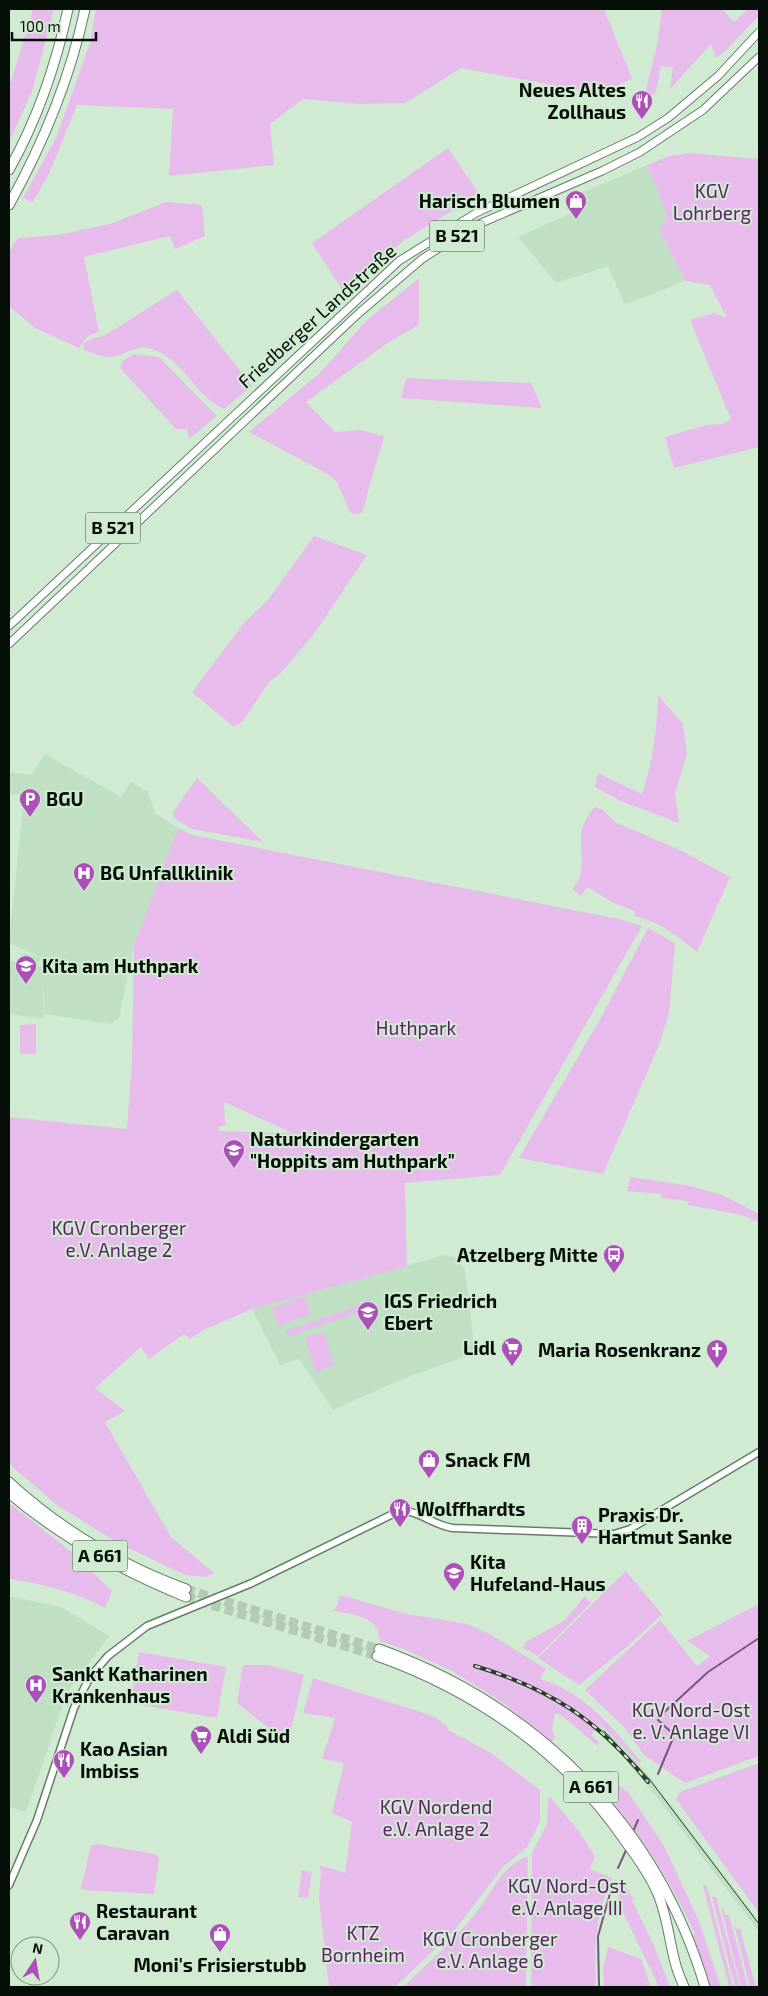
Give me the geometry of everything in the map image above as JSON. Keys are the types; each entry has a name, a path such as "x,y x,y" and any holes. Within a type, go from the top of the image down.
{"highway":[{"path":"9,170 42,97 58,53 68,9"},
{"path":"9,205 30,168 60,99 77,47 85,9"},
{"name":"A 661","path":"9,1482 42,1512 86,1540 186,1593 138,1576 82,1546 38,1516 9,1493"},
{"name":"A 661","path":"378,1653 454,1688 503,1715 583,1788 618,1830 656,1882 686,1934 705,1987"},
{"name":"A 661","path":"656,1882 676,1965 684,1987"}],"main road":[{"name":"Friedberger Landstraße","path":"9,626 399,261 476,213 638,136 668,118 718,76 759,32"},
{"name":"Friedberger Landstraße","path":"9,644 252,413 388,287 441,245 502,213 602,171 640,152 703,110 759,57"},
{"path":"9,1885 37,1820 64,1735 85,1685 115,1649 147,1626 252,1583 399,1511 409,1512 437,1524 453,1528 606,1534 622,1532 759,1452"}],"shaded area":[{"path":"647,165 668,218 659,229 685,281 625,305 608,266 556,283 518,237 580,209 576,195"},
{"name":"BG Unfallklinik","path":"45,754 121,797 131,782 148,792 155,813 178,828 134,945 119,1018 111,1024 45,1014 42,975 44,1019 9,1014 9,960 19,962 22,953 40,957 38,966 42,967 41,957 9,943 24,795 9,794 9,772 31,775"},
{"name":"IGS Friedrich Ebert","path":"444,1255 456,1257 465,1269 475,1353 400,1380 333,1410 299,1359 280,1365 252,1309"},
{"name":"Sankt Katharinen Krankenhaus","path":"9,1596 61,1607 109,1636 67,1693 26,1812 10,1807 9,1809"},
{"path":"590,1716 627,1751 649,1776 759,1922 759,1932 653,1792 619,1752 589,1725"}],"green space":[{"path":"33,9 54,9 32,92 9,142 9,82 11,82"},
{"path":"96,9 604,9 632,79 600,94 461,68 405,103 360,104 303,99 270,124 274,165 169,176 173,109 77,105 49,174 33,202 23,198 56,138 90,43"},
{"path":"662,9 722,9 734,22 748,9 759,9 759,16 716,58 711,44 670,89 673,67 661,66 656,92 651,97 645,95 658,40"},
{"path":"448,148 479,194 406,239 343,291 312,243"},
{"name":"KGV Lohrberg","path":"689,153 759,159 759,447 674,468 665,437 706,425 723,424 731,419 690,320 714,313 727,318 710,285 685,281 659,229 668,218 647,165 670,156"},
{"path":"166,202 202,205 205,236 175,249 170,236 84,257 99,332 88,336 79,348 35,328 9,306 9,252 18,238 58,235 110,224"},
{"path":"419,278 419,325 389,342 306,402 335,432 361,430 384,436 362,513 354,514 350,512 337,482 326,473 249,432 320,373 367,320"},
{"path":"177,290 252,386 224,409 206,397 167,356 157,351 142,348 115,357 109,357 83,349 84,343 104,336"},
{"path":"134,354 159,357 217,416 189,439 187,429 176,429 120,368 122,361"},
{"path":"406,378 531,383 542,408 401,398"},
{"path":"314,536 367,555 316,631 282,672 269,682 243,721 234,727 192,692 244,623 268,600"},
{"path":"658,695 683,724 687,753 675,794 679,823 621,801 595,787 598,773 642,794 654,745"},
{"path":"197,778 263,842 192,829 174,818 173,812"},
{"path":"594,807 602,809 615,822 682,851 730,877 697,952 667,930 651,921 633,916 636,912 612,902 587,887 581,896 572,889 580,877 582,828"},
{"path":"178,828 192,835 619,919 642,926 500,1175 405,1183 407,1266 252,1309 204,1330 190,1339 184,1334 149,1359 141,1347 95,1388 125,1411 105,1422 171,1537 214,1573 206,1577 185,1575 116,1542 57,1505 9,1464 9,1117 127,1129 132,1061 134,945","holes":["224,1102 290,1132 219,1131 219,1126 225,1126"]},
{"path":"648,928 675,943 669,1014 659,1045 603,1174 519,1158 603,1014"},
{"path":"36,1024 36,1054 20,1054 20,1025"},
{"path":"630,1177 691,1186 725,1196 759,1214 759,1222 742,1215 688,1205 687,1201 661,1198 662,1194 627,1191"},
{"path":"304,1296 311,1314 279,1326 272,1309"},
{"path":"366,1303 368,1309 287,1337 285,1331"},
{"path":"324,1332 334,1366 315,1372 305,1337"},
{"path":"9,1503 73,1553 112,1591 105,1608 82,1597 58,1589 9,1579"},
{"path":"626,1571 662,1614 628,1646 579,1685 538,1658"},
{"path":"340,1595 407,1614 468,1624 490,1634 546,1669 540,1679 570,1692 584,1702 609,1724 641,1762 639,1763 600,1724 591,1735 599,1742 598,1746 561,1715 555,1713 552,1729 555,1737 552,1741 507,1705 452,1671 406,1650 380,1641 377,1629 369,1621 357,1615 332,1611 337,1606"},
{"path":"585,1596 591,1603 538,1656 523,1648 527,1641 564,1621"},
{"name":"KGV Nord-Ost e. V. Anlage VI","path":"759,1604 759,1756 685,1783 644,1755 624,1727 585,1690 660,1620 697,1666 710,1656 687,1641"},
{"path":"139,1652 226,1667 217,1718 130,1703"},
{"path":"243,1665 269,1665 304,1675 288,1743 237,1703"},
{"name":"KGV Nordend e.V. Anlage 2","path":"313,1678 433,1716 447,1726 448,1730 491,1753 540,1790 540,1822 527,1847 503,1867 454,1931 395,1987 329,1987 319,1899 321,1871 319,1865 345,1873 352,1822 332,1813 344,1763 322,1759 335,1718 303,1713"},
{"path":"759,1763 759,1913 676,1799 680,1792"},
{"path":"598,1776 617,1784 628,1792 664,1846 699,1921 721,1987 710,1987 692,1936 695,1934 674,1892 636,1832 592,1777"},
{"name":"KGV Nord-Ost e.V. Anlage III","path":"550,1797 578,1830 595,1856 590,1869 612,1878 602,1906 597,1931 595,1958 596,1987 531,1987 532,1853 547,1824 548,1798"},
{"path":"97,1844 155,1854 159,1858 154,1894 84,1890 81,1888 91,1846"},
{"name":"KGV Cronberger e.V. Anlage 6","path":"525,1857 528,1858 526,1987 403,1987 461,1930 478,1910 503,1874 516,1862"},
{"path":"302,1870 312,1872 308,1898 298,1897"},
{"path":"620,1879 633,1898 632,1900 655,1948 670,1987 659,1987 618,1902"},
{"path":"706,1884 733,1987 729,1987 703,1885"},
{"path":"711,1893 713,1897 716,1897 740,1987 735,1987"},
{"path":"723,1907 725,1915 729,1915 748,1987 741,1987 721,1908"},
{"path":"734,1924 737,1929 740,1928 756,1987 750,1987"},
{"path":"608,1947 641,1959 651,1987 604,1987 603,1968"}],"waterway":[{"path":"658,1774 673,1738 671,1732 658,1720 659,1717 708,1672 759,1638"},
{"path":"632,1834 638,1820"},
{"path":"618,1868 627,1848"},
{"path":"599,1987 598,1936 613,1883"}],"tunnel":[{"path":"186,1589 379,1649"},
{"path":"186,1597 377,1656"}],"tram line":[{"path":"604,1731 650,1780 759,1924"}],"railway":[{"path":"475,1666 527,1685 571,1709 611,1741 648,1782"}],"place":[{"name":"Neues Altes Zollhaus","path":"642,120"},
{"name":"Harisch Blumen","path":"576,220"},
{"name":"BGU","path":"30,818"},
{"name":"BG Unfallklinik","path":"84,892"},
{"name":"Kita am Huthpark","path":"26,985"},
{"name":"Naturkindergarten \"Hoppits am Huthpark\"","path":"234,1169"},
{"name":"Atzelberg Mitte","path":"614,1274"},
{"name":"IGS Friedrich Ebert","path":"368,1331"},
{"name":"Lidl","path":"512,1367"},
{"name":"Maria Rosenkranz","path":"717,1369"},
{"name":"Snack FM","path":"429,1479"},
{"name":"Wolffhardts","path":"400,1528"},
{"name":"Praxis Dr. Hartmut Sanke","path":"582,1545"},
{"name":"Kita Hufeland-Haus","path":"454,1592"},
{"name":"Sankt Katharinen Krankenhaus","path":"36,1704"},
{"name":"Aldi Süd","path":"201,1755"},
{"name":"Kao Asian Imbiss","path":"64,1779"},
{"name":"Restaurant Caravan","path":"80,1941"},
{"name":"Moni's Frisierstubb","path":"220,1953"}],"park label":[{"name":"Huthpark","path":"416,1028"},
{"name":"KGV Cronberger e.V. Anlage 2","path":"119,1239"},
{"name":"KTZ Bornheim","path":"363,1944"}]}
